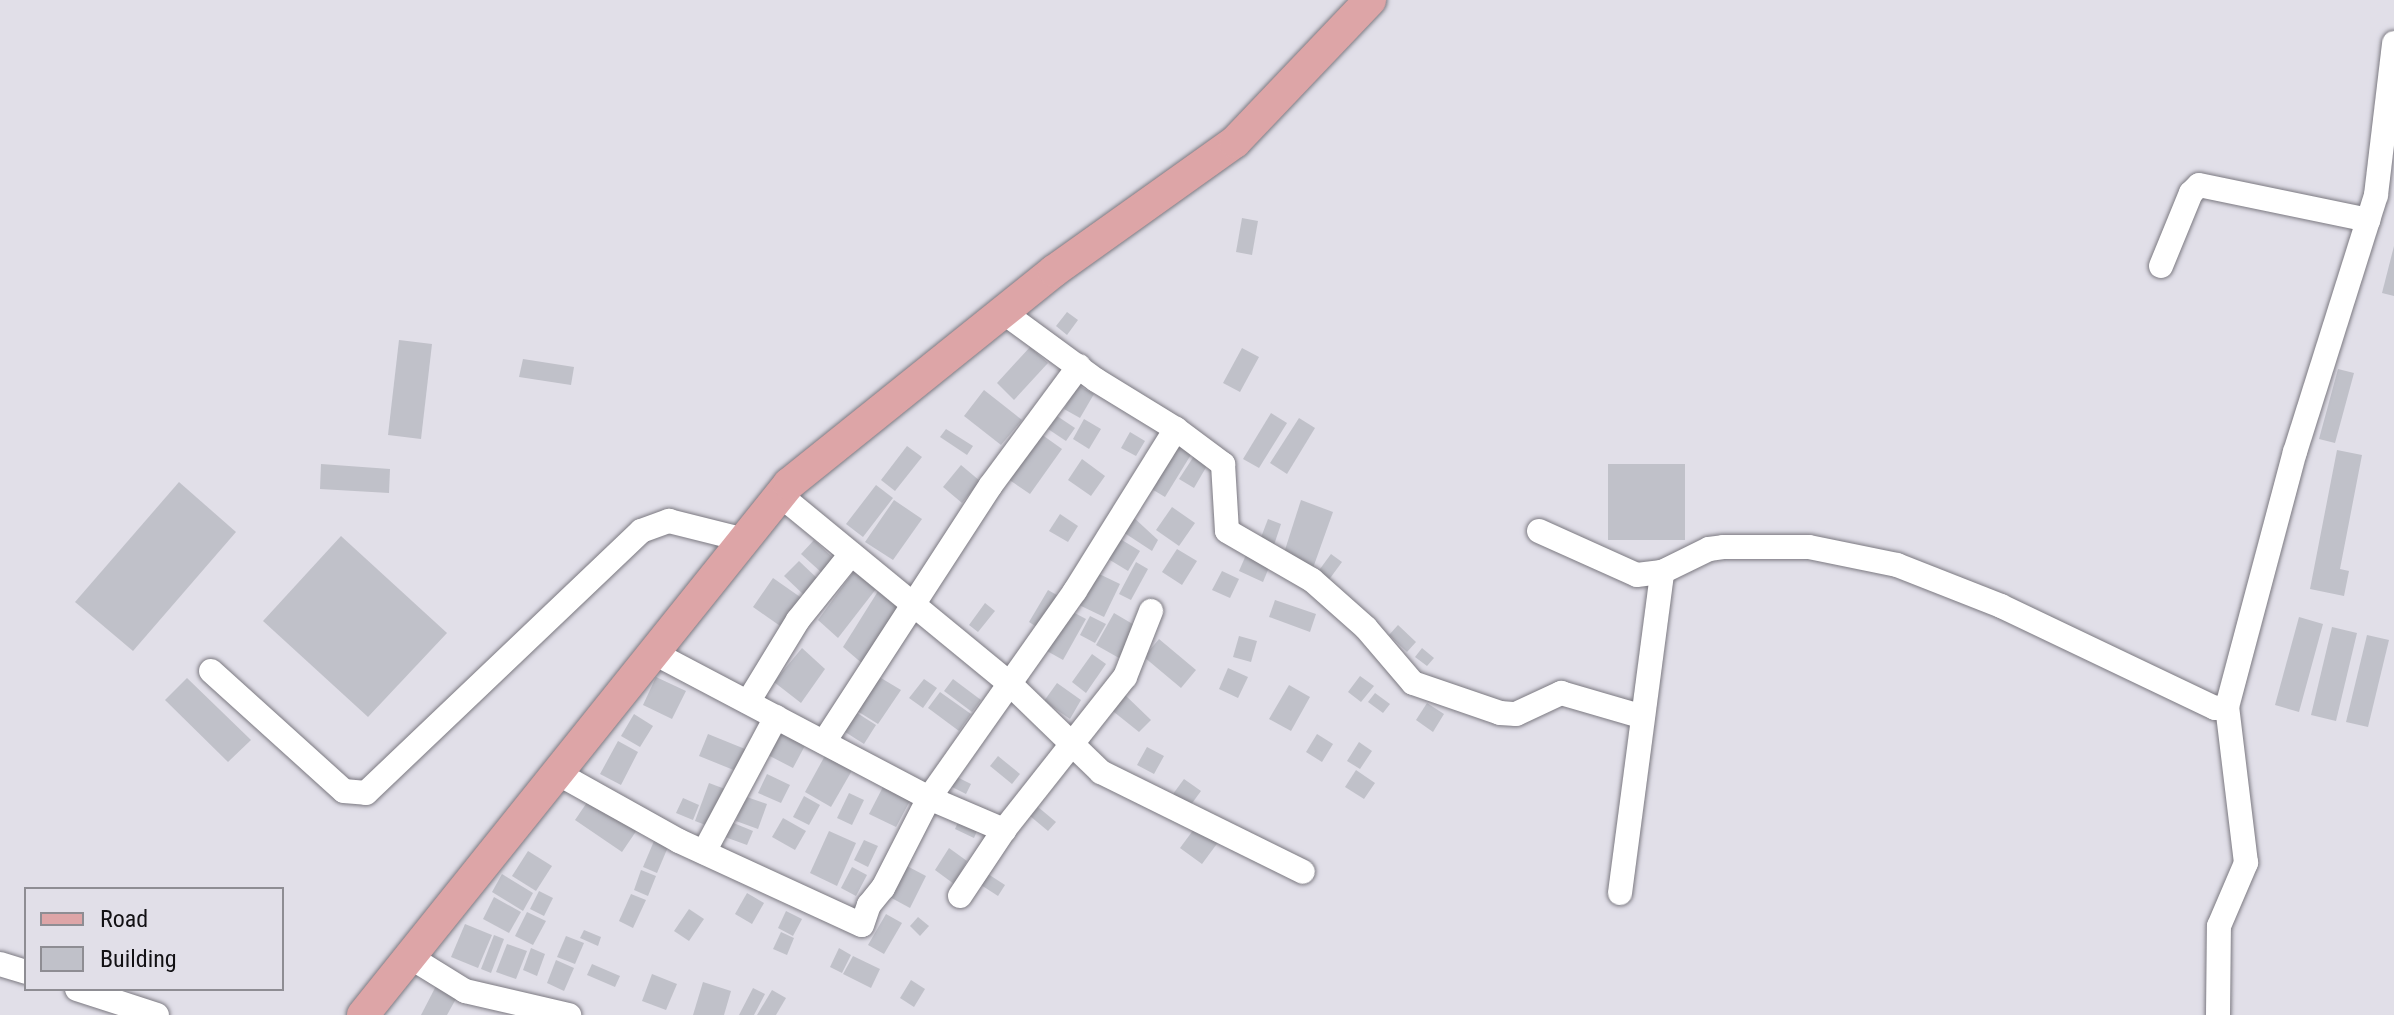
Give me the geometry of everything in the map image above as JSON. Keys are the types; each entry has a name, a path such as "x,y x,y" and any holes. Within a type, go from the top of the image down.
{"main road":[{"path":"363,1015 656,654 789,484 1054,271 1235,142 1370,0"}],"street":[{"path":"2218,1015 2219,926 2246,863 2227,707 2295,452 2378,188 2394,43"},
{"path":"2161,266 2191,193 2199,185 2368,220"},
{"path":"1003,312 1223,464 1227,531 1312,580 1366,628 1413,683 1500,713 1516,714 1561,693 1643,717"},
{"path":"824,742 991,485 1079,366"},
{"path":"559,774 704,852 862,925 869,905 883,888 929,798 1075,591 1176,429"},
{"path":"780,495 1009,683 1101,772 1303,872"},
{"path":"211,671 344,791 366,793 641,531 669,521 745,540"},
{"path":"1539,531 1637,575 1662,572 1709,549 1723,547 1809,547 1897,565 2001,606 2215,708 2227,707"},
{"path":"748,702 798,620 851,554"},
{"path":"1620,893 1662,572"},
{"path":"960,896 1004,830 1125,677 1151,611"},
{"path":"656,654 929,798 1004,830"},
{"path":"704,852 776,717"},
{"path":"410,957 465,991 569,1015"},
{"path":"0,964 24,971"},
{"path":"91,1000 157,1015"}],"building":[{"path":"1242,218 1258,221 1252,255 1236,252"},
{"path":"2394,246 2394,296 2382,293"},
{"path":"1067,312 1078,320 1067,335 1056,326"},
{"path":"399,340 432,344 421,439 388,435"},
{"path":"1030,347 1048,363 1014,400 997,383"},
{"path":"1242,348 1259,357 1240,392 1223,383"},
{"path":"523,359 574,367 571,385 519,377"},
{"path":"2338,369 2354,373 2335,443 2319,439"},
{"path":"1078,385 1094,394 1080,418 1064,409"},
{"path":"984,390 1022,420 1001,445 964,416"},
{"path":"1271,413 1287,423 1259,468 1243,459"},
{"path":"1057,416 1075,428 1066,441 1048,429"},
{"path":"1299,418 1315,428 1287,474 1270,463"},
{"path":"1084,419 1101,429 1089,449 1073,439"},
{"path":"946,429 973,446 967,455 940,437"},
{"path":"1130,432 1145,441 1136,456 1121,448"},
{"path":"1041,434 1062,449 1030,494 1008,479"},
{"path":"1177,444 1192,453 1165,497 1150,488"},
{"path":"907,446 922,457 895,491 881,480"},
{"path":"2337,450 2362,455 2340,569 2349,571 2344,596 2310,589"},
{"path":"1194,456 1208,464 1194,488 1179,479"},
{"path":"1082,459 1105,476 1091,496 1068,480"},
{"path":"321,464 390,469 389,493 320,489"},
{"path":"1608,464 1685,464 1685,540 1608,540"},
{"path":"961,465 980,481 962,503 943,487"},
{"path":"179,482 236,532 133,651 75,602"},
{"path":"876,485 893,498 863,537 846,524"},
{"path":"894,500 922,519 893,560 865,542"},
{"path":"1301,500 1333,512 1313,568 1284,553"},
{"path":"1172,507 1195,523 1179,546 1156,530"},
{"path":"1060,514 1078,526 1068,542 1049,531"},
{"path":"1132,516 1158,540 1152,551 1123,532"},
{"path":"1268,519 1281,524 1274,545 1260,540"},
{"path":"341,536 447,633 368,717 263,621"},
{"path":"1117,537 1140,551 1128,571 1105,557"},
{"path":"814,540 834,559 822,573 801,554"},
{"path":"1177,549 1197,561 1182,585 1162,572"},
{"path":"1331,554 1342,562 1328,581 1317,573"},
{"path":"1246,555 1270,565 1263,582 1239,571"},
{"path":"799,561 819,580 805,596 784,576"},
{"path":"1136,562 1148,569 1131,600 1119,594"},
{"path":"854,571 876,589 838,638 818,620"},
{"path":"1093,571 1120,584 1104,617 1077,604"},
{"path":"1222,571 1239,579 1230,598 1212,590"},
{"path":"773,578 803,599 783,628 753,607"},
{"path":"880,588 906,606 864,665 843,647"},
{"path":"1048,590 1062,598 1043,631 1029,622"},
{"path":"1275,600 1316,614 1310,632 1269,617"},
{"path":"985,603 995,611 978,632 969,625"},
{"path":"1071,611 1086,619 1063,660 1047,651"},
{"path":"1114,613 1136,626 1119,658 1096,645"},
{"path":"1090,616 1106,624 1095,643 1080,635"},
{"path":"2299,617 2323,624 2299,712 2275,705"},
{"path":"1398,625 1416,642 1407,652 1389,635"},
{"path":"2332,627 2357,633 2336,721 2311,715"},
{"path":"2367,635 2389,640 2368,727 2346,722"},
{"path":"1239,636 1257,641 1251,662 1233,657"},
{"path":"1159,639 1196,670 1181,688 1144,657"},
{"path":"802,648 825,669 801,703 774,682"},
{"path":"1422,648 1434,658 1427,666 1415,657"},
{"path":"1092,654 1106,664 1086,693 1072,682"},
{"path":"1228,668 1248,677 1238,698 1219,689"},
{"path":"876,675 901,690 878,724 854,709"},
{"path":"1360,676 1374,686 1361,702 1348,692"},
{"path":"656,677 686,691 672,719 643,705"},
{"path":"187,678 251,740 228,762 165,700"},
{"path":"924,679 937,688 923,708 909,698"},
{"path":"953,679 981,700 972,712 944,691"},
{"path":"1057,683 1081,700 1070,719 1044,701"},
{"path":"1289,685 1310,697 1291,731 1269,719"},
{"path":"940,692 971,714 959,731 928,708"},
{"path":"1123,693 1151,720 1139,732 1109,708"},
{"path":"1375,693 1390,704 1383,713 1368,702"},
{"path":"1427,703 1444,714 1433,732 1416,720"},
{"path":"854,711 876,725 864,744 842,730"},
{"path":"634,714 653,726 640,747 621,736"},
{"path":"779,724 808,740 793,768 764,753"},
{"path":"708,734 750,751 741,773 699,756"},
{"path":"1317,734 1333,744 1322,762 1306,752"},
{"path":"618,741 638,752 621,785 600,774"},
{"path":"1359,742 1372,751 1360,769 1347,761"},
{"path":"1147,747 1164,756 1154,774 1137,765"},
{"path":"827,752 854,767 831,807 805,792"},
{"path":"998,756 1020,774 1012,784 990,766"},
{"path":"1356,770 1375,783 1364,799 1345,787"},
{"path":"767,774 790,785 781,803 758,793"},
{"path":"955,776 971,784 966,794 950,786"},
{"path":"1184,779 1201,791 1190,806 1173,794"},
{"path":"709,783 725,789 711,827 695,821"},
{"path":"885,783 912,797 896,827 869,814"},
{"path":"849,793 864,800 852,825 837,818"},
{"path":"744,796 767,804 758,829 736,821"},
{"path":"804,796 820,805 809,825 793,817"},
{"path":"590,798 637,830 622,852 575,820"},
{"path":"683,798 699,805 693,820 676,813"},
{"path":"1038,807 1056,822 1048,831 1030,816"},
{"path":"783,818 806,831 795,850 772,837"},
{"path":"960,818 979,826 974,838 955,829"},
{"path":"731,822 753,831 747,845 725,837"},
{"path":"1197,825 1219,841 1202,864 1180,848"},
{"path":"829,831 856,843 837,886 810,873"},
{"path":"864,840 878,846 868,867 854,860"},
{"path":"654,841 668,847 657,873 643,867"},
{"path":"949,848 967,861 954,884 935,870"},
{"path":"528,851 552,866 536,891 512,876"},
{"path":"905,865 926,876 910,908 886,895"},
{"path":"852,867 867,875 856,896 841,888"},
{"path":"641,870 656,876 648,896 634,890"},
{"path":"502,874 533,893 523,911 492,892"},
{"path":"988,874 1005,885 998,896 981,885"},
{"path":"539,891 553,898 544,916 530,909"},
{"path":"747,893 764,903 752,924 735,914"},
{"path":"631,894 646,900 633,928 619,921"},
{"path":"494,897 521,912 509,933 483,919"},
{"path":"689,909 704,919 689,941 674,931"},
{"path":"786,911 802,919 793,936 778,928"},
{"path":"527,912 546,921 533,945 515,936"},
{"path":"886,914 902,923 884,954 868,945"},
{"path":"918,917 929,926 920,936 910,926"},
{"path":"465,924 492,935 478,968 451,957"},
{"path":"584,930 601,937 598,946 580,938"},
{"path":"781,932 794,938 787,955 773,949"},
{"path":"494,935 504,939 491,973 481,969"},
{"path":"566,936 584,943 575,964 557,957"},
{"path":"507,944 527,951 516,979 496,972"},
{"path":"531,948 545,954 537,976 523,970"},
{"path":"839,948 851,955 842,973 830,967"},
{"path":"853,956 880,969 871,988 843,974"},
{"path":"556,960 574,968 564,991 547,983"},
{"path":"592,964 620,976 615,987 587,975"},
{"path":"652,974 677,984 666,1010 642,1001"},
{"path":"911,980 925,989 914,1007 900,998"},
{"path":"703,982 731,991 724,1015 693,1015"},
{"path":"436,986 457,997 447,1015 421,1015"},
{"path":"753,988 765,994 754,1015 739,1015"},
{"path":"772,990 786,998 776,1015 757,1015"}]}
